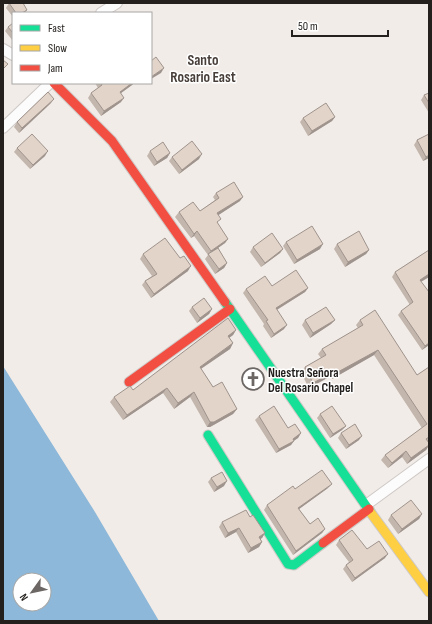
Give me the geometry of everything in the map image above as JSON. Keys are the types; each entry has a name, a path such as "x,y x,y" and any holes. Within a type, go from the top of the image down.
{"street":[{"path":"102,12 117,3"},
{"path":"3,49 12,54"},
{"path":"3,128 49,84"},
{"path":"55,84 112,141 367,507 429,592"},
{"path":"129,382 230,309"},
{"path":"208,435 288,564 294,565 429,459"}],"water":[{"path":"3,366 95,512 159,621 3,621"}],"building":[{"path":"9,3 23,3 27,10 24,12 15,12"},
{"path":"12,24 12,32 8,27"},
{"path":"156,57 164,68 152,76 152,60"},
{"path":"3,60 8,64 3,69"},
{"path":"131,84 120,92 124,98 104,111 91,93 102,85"},
{"path":"48,92 54,99 22,128 17,122"},
{"path":"429,93 429,103 424,95"},
{"path":"326,103 335,117 312,131 303,118"},
{"path":"32,134 48,151 33,165 17,148"},
{"path":"429,134 429,155 426,157 417,140"},
{"path":"192,141 202,154 182,170 172,157"},
{"path":"163,142 170,153 157,162 150,151"},
{"path":"234,182 243,197 217,213 221,219 217,222 228,239 211,251 197,231 194,234 179,212 193,202 200,211 219,198 216,193"},
{"path":"312,226 323,244 297,260 286,242"},
{"path":"359,231 369,250 348,262 337,244"},
{"path":"272,233 283,249 265,263 253,247"},
{"path":"165,238 180,258 184,256 191,266 154,294 145,281 157,274 143,254"},
{"path":"218,248 227,263 219,269 208,254"},
{"path":"429,250 429,274 420,280 429,292 429,343 425,346 401,311 413,302 395,272"},
{"path":"296,270 308,288 276,308 287,325 274,334 266,321 268,320 246,289 265,276 272,286"},
{"path":"204,298 212,309 200,318 192,307"},
{"path":"326,307 335,320 313,333 305,320"},
{"path":"375,310 417,375 429,367 429,437 426,439 429,445 411,458 406,451 392,463 385,455 427,424 378,350 336,373 335,371 313,383 305,367 326,355 322,349 363,325 360,320"},
{"path":"228,318 236,330 228,336 233,343 200,367 213,387 222,382 237,409 214,422 210,422 194,392 178,403 167,388 127,415 114,397 130,386 133,390"},
{"path":"274,406 288,428 295,424 301,433 293,439 294,441 279,449 259,416"},
{"path":"332,406 346,426 333,434 320,414"},
{"path":"355,424 362,436 349,445 341,433"},
{"path":"322,470 332,484 298,508 310,524 318,518 325,529 296,551 267,505 293,486 295,489"},
{"path":"222,472 227,481 217,487 211,478"},
{"path":"411,500 422,514 402,529 391,515"},
{"path":"246,510 250,517 253,515 265,533 259,537 262,542 251,548 239,528 228,533 222,522"},
{"path":"352,530 367,549 379,541 388,554 355,578 346,565 353,560 339,540"}],"traffic: fast":[{"path":"225,302 371,513"},
{"path":"208,435 288,564 294,565 323,543"}],"traffic: slow":[{"path":"371,513 429,592"}],"traffic: jam":[{"path":"55,84 112,141 225,302"},
{"path":"129,382 230,309"},
{"path":"323,543 369,509"}],"place":[{"name":"Nuestra Señora Del Rosario Chapel","path":"253,379"}],"district":[{"name":"Santo Rosario East","path":"203,68"}]}
